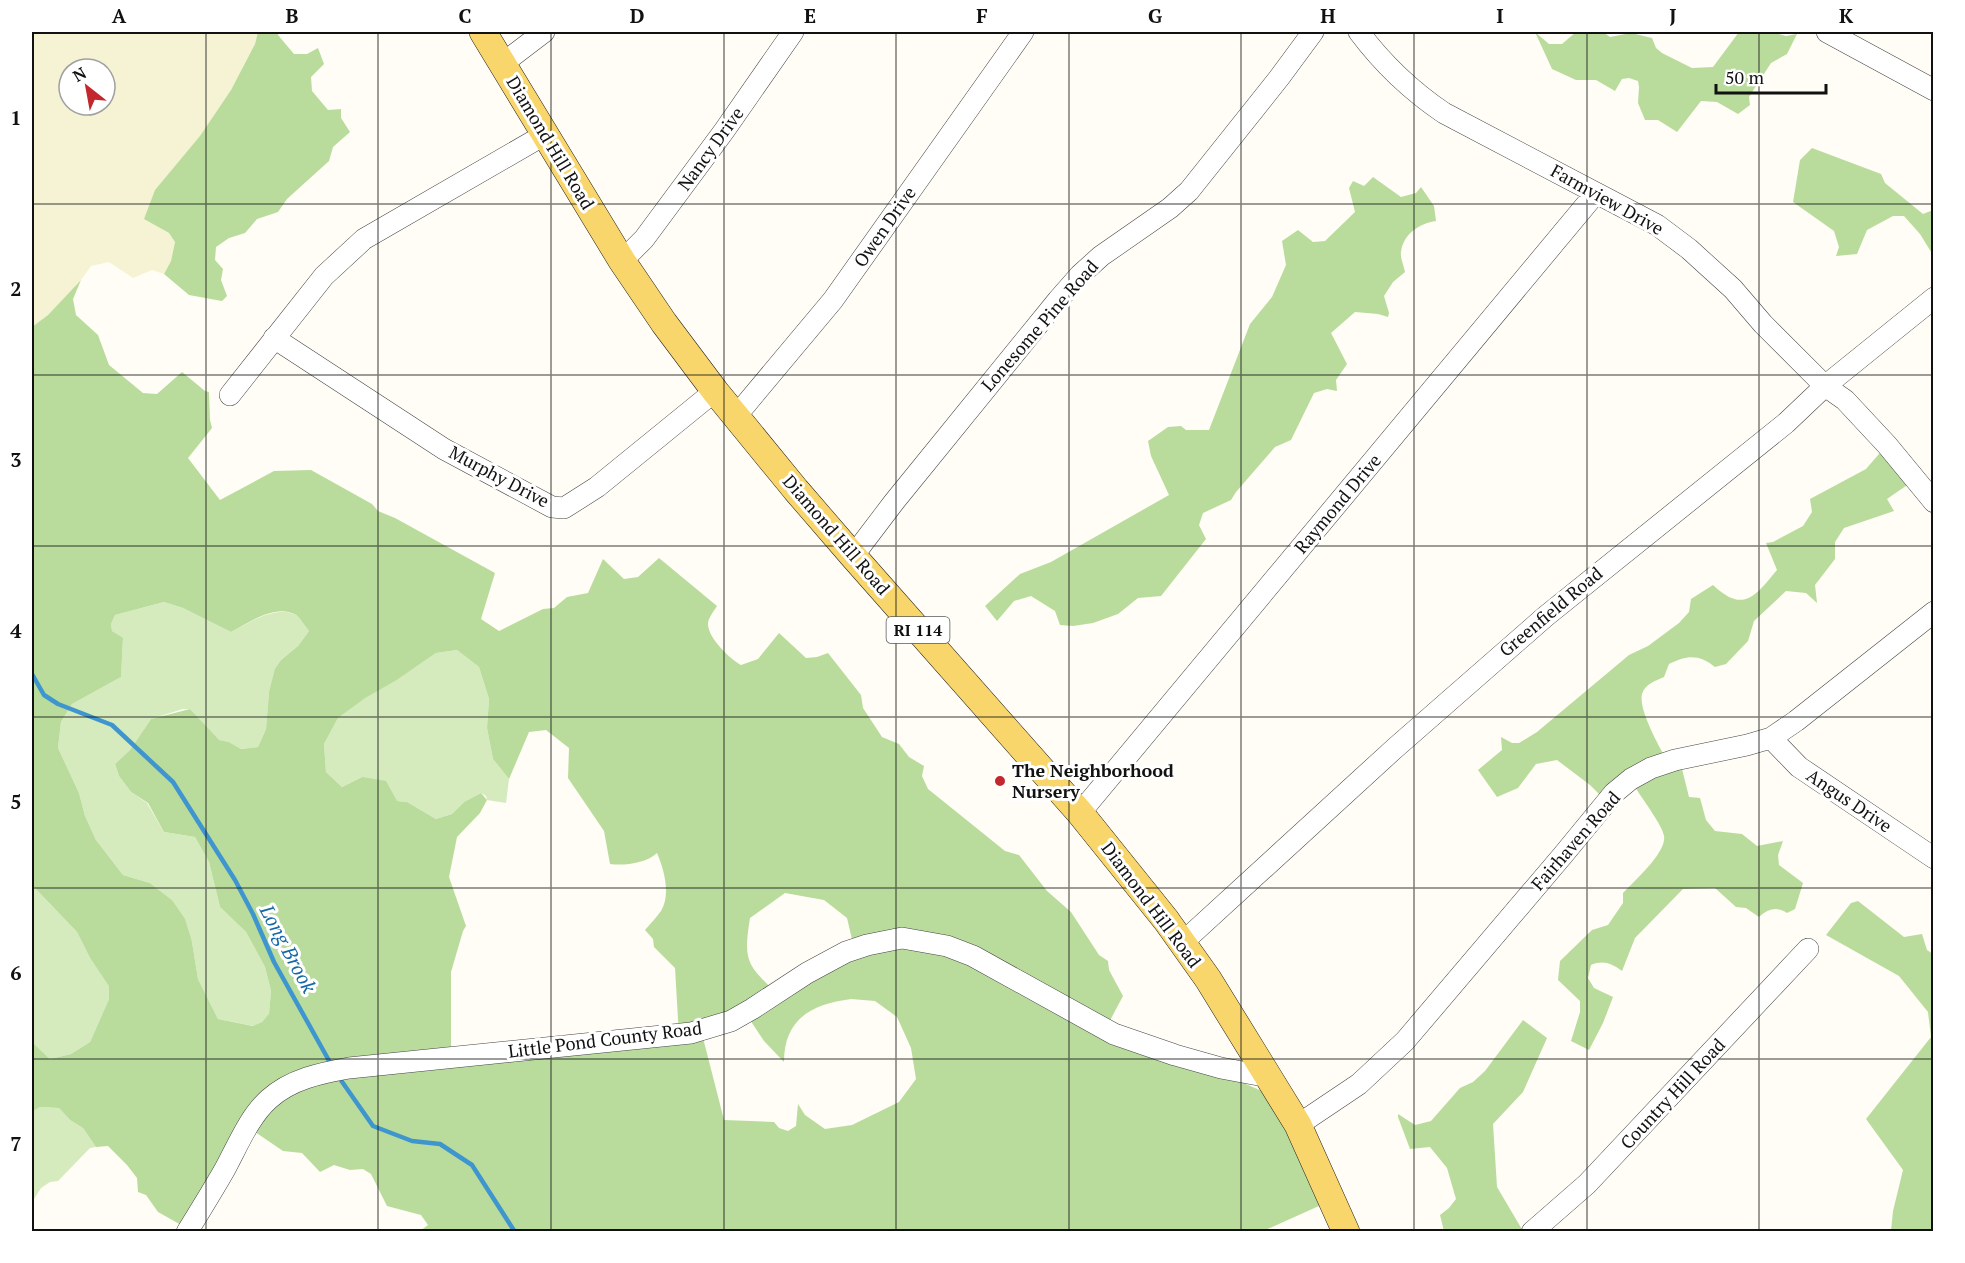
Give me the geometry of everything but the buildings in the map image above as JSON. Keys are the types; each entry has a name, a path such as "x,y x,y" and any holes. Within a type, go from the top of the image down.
{"main road":[{"name":"Diamond Hill Road","path":"483,32 622,261 664,323 715,391 853,556 1080,813 1148,897 1208,979 1298,1125 1346,1232"}],"street":[{"path":"502,64 544,32"},
{"name":"Nancy Drive","path":"622,261 644,239 724,131 793,32"},
{"name":"Owen Drive","path":"736,416 833,300 1023,32"},
{"name":"Lonesome Pine Road","path":"853,556 894,502 1065,292 1101,256 1170,208 1189,191 1265,97 1313,32"},
{"name":"Farmview Drive","path":"1359,32 1396,76 1444,113 1657,225 1689,249 1733,289 1763,324 1825,386 1845,400 1880,437 1934,502"},
{"path":"1834,33 1934,90"},
{"path":"230,395 324,276 364,239 544,135"},
{"name":"Raymond Drive","path":"1080,813 1595,194"},
{"name":"Greenfield Road","path":"1182,943 1480,673 1610,563 1786,423 1825,386 1934,298"},
{"name":"Murphy Drive","path":"274,338 444,449 552,507 564,508 597,487 715,391"},
{"name":"Fairhaven Road","path":"1298,1125 1359,1084 1405,1041 1587,824 1622,786 1652,768 1675,759 1771,738 1796,721 1934,612"},
{"name":"Angus Drive","path":"1771,738 1799,767 1934,858"},
{"name":"Little Pond County Road","path":"194,1228 253,1117 269,1099 302,1080 322,1073 349,1068 691,1033 731,1021 752,1010 807,973 846,952 902,938 946,946 973,956 1114,1034 1221,1068 1269,1077"},
{"name":"Country Hill Road","path":"1532,1232 1587,1184 1808,949"}],"shaded area":[{"path":"32,32 258,32 255,44 231,90 145,219 169,233 175,242 171,261 164,274 152,270 133,278 109,262 91,266 48,315 32,327"}],"green space":[{"path":"258,32 278,32 294,54 307,54 318,48 324,64 311,77 312,91 328,110 341,109 341,118 350,132 333,147 329,161 287,199 278,212 257,219 245,233 229,238 216,247 215,260 223,269 221,280 227,296 222,301 189,295 164,274 171,261 175,242 169,233 144,219 155,190 200,136 231,90 255,44"},
{"path":"1535,32 1549,44 1562,44 1576,32 1603,32 1610,37 1631,33 1652,38 1656,48 1662,53 1692,68 1713,67 1739,32 1772,32 1786,36 1797,34 1787,54 1771,63 1749,97 1750,105 1738,114 1717,102 1701,101 1677,132 1658,120 1645,120 1638,103 1638,81 1629,78 1622,79 1615,91 1596,80 1576,80 1552,69"},
{"path":"1812,148 1881,174 1885,183 1923,214 1933,210 1933,255 1920,234 1904,216 1893,216 1867,230 1857,254 1836,256 1839,247 1834,231 1793,202 1800,160"},
{"path":"1373,177 1401,197 1416,193 1421,187 1434,206 1436,221 1418,227 1402,246 1401,254 1405,272 1393,282 1384,296 1388,317 1355,312 1331,333 1347,364 1336,380 1337,391 1327,389 1314,393 1291,440 1275,447 1231,500 1203,513 1199,525 1206,539 1161,596 1138,598 1118,614 1093,623 1073,626 1060,625 1055,611 1031,596 1014,601 997,621 985,606 1020,574 1051,562 1169,495 1151,456 1148,441 1168,427 1181,426 1186,430 1209,430 1250,324 1272,297 1286,265 1282,241 1298,230 1313,242 1325,241 1355,212 1349,188 1353,181 1364,186"},
{"path":"81,280 73,299 76,315 98,335 109,365 143,393 157,394 182,372 209,392 212,428 188,458 220,500 274,471 311,470 372,504 378,511 495,573 481,619 499,631 543,609 554,608 567,597 588,593 603,559 624,579 638,577 659,558 717,606 709,619 709,630 720,648 741,665 758,659 779,633 806,658 828,653 861,695 863,708 882,737 899,744 909,757 924,766 922,776 928,789 1005,851 1019,855 1047,891 1071,912 1099,955 1108,961 1109,970 1123,996 1106,1028 1271,1095 1330,1201 1261,1232 420,1231 428,1225 421,1215 387,1206 371,1174 363,1169 350,1170 334,1165 320,1172 302,1153 283,1151 252,1130 190,1230 158,1212 146,1195 138,1192 137,1178 108,1146 96,1147 83,1128 70,1120 59,1108 40,1107 32,1112 32,1042 50,1059 71,1054 90,1042 109,999 109,986 90,958 77,932 32,885 32,327 48,315","holes":["164,602 183,608 231,632 262,616 280,611 298,616 309,631 298,646 281,660 275,669 269,692 266,729 258,747 241,749 229,742 219,740 190,709 151,719 130,750 115,764 119,776 131,792 148,803 164,832 195,837 209,862 220,907 246,932 265,967 271,991 269,1014 262,1022 253,1026 218,1019 198,979 192,942 185,919 172,900 150,883 123,875 96,840 85,816 79,793 58,748 61,722 72,704 121,677 123,638 112,631 111,624 115,615","457,650 479,667 489,699 487,728 493,759 509,779 529,732 546,730 569,748 568,778 604,831 610,864 635,863 657,853 664,874 666,897 661,911 645,930 653,939 654,947 675,968 679,1036 451,1058 451,972 466,926 449,877 457,837 480,813 487,800 481,793 464,802 452,814 436,819 407,802 397,801 386,781 362,777 342,787 326,772 324,744 338,718 436,653","785,893 824,900 847,918 855,952 777,994 759,976 750,961 747,944 750,918","851,999 875,1001 897,1017 911,1048 916,1079 899,1102 852,1125 825,1129 805,1115 798,1104 796,1126 788,1131 779,1128 774,1122 724,1120 702,1034 746,1014 764,1041 784,1062 785,1047 795,1024 813,1010 837,1001"]},
{"path":"1885,447 1913,481 1887,499 1894,511 1844,528 1835,542 1835,559 1815,585 1817,603 1806,593 1786,591 1754,621 1748,641 1726,664 1715,667 1698,658 1682,659 1669,664 1664,677 1648,685 1642,694 1643,710 1661,749 1669,764 1681,765 1689,797 1700,798 1706,820 1715,831 1742,834 1757,846 1783,841 1778,855 1779,865 1803,883 1795,909 1787,913 1773,909 1759,917 1746,908 1736,907 1715,888 1683,889 1635,938 1622,971 1607,963 1591,965 1588,978 1594,988 1613,997 1589,1050 1571,1041 1580,1012 1580,1001 1558,980 1560,961 1592,930 1608,925 1623,903 1623,893 1649,866 1660,850 1664,843 1663,831 1635,787 1609,804 1590,785 1557,760 1536,764 1518,788 1497,797 1478,770 1502,750 1501,737 1512,743 1519,743 1537,732 1629,655 1648,646 1679,623 1689,612 1691,599 1713,585 1733,599 1741,600 1755,594 1777,570 1766,543 1773,542 1803,526 1812,512 1810,499 1866,469"},
{"path":"164,602 183,608 231,632 263,616 281,612 297,616 309,631 298,646 281,660 269,692 266,729 258,747 241,749 229,742 218,740 190,709 183,709 151,719 130,750 115,764 119,776 131,792 147,803 164,832 195,837 209,862 220,907 246,932 265,967 271,991 269,1015 254,1026 218,1019 198,979 192,942 172,900 150,883 123,875 96,840 85,816 79,793 58,748 61,722 72,704 121,677 123,639 112,631 111,624 115,615"},
{"path":"457,650 479,667 489,699 487,728 493,759 509,779 506,803 487,800 486,796 481,793 464,802 452,814 436,819 407,802 397,801 362,777 342,787 326,772 324,744 338,718 365,697 397,680 436,653"},
{"path":"32,885 77,932 90,958 110,986 109,999 90,1042 71,1054 50,1059 32,1042"},
{"path":"1858,901 1904,937 1922,934 1927,950 1933,954 1933,1231 1891,1231 1893,1211 1903,1170 1866,1119 1931,1037 1928,1012 1899,976 1826,935 1851,903"},
{"path":"1523,1020 1547,1038 1523,1092 1493,1124 1497,1187 1523,1231 1444,1231 1440,1215 1456,1199 1447,1168 1430,1147 1410,1149 1398,1114 1415,1125 1431,1121 1460,1088 1473,1082 1485,1071"},
{"path":"40,1107 59,1108 70,1120 83,1128 96,1147 90,1148 58,1181 50,1182 41,1188 32,1202 32,1112"}],"waterway":[{"name":"Long Brook","path":"32,674 44,695 58,704 112,725 173,782 235,880 274,962 332,1066"},
{"name":"Long Brook","path":"338,1076 373,1126 412,1141 440,1144 472,1165 515,1232"}],"place":[{"name":"The Neighborhood Nursery","path":"1000,781"}]}
